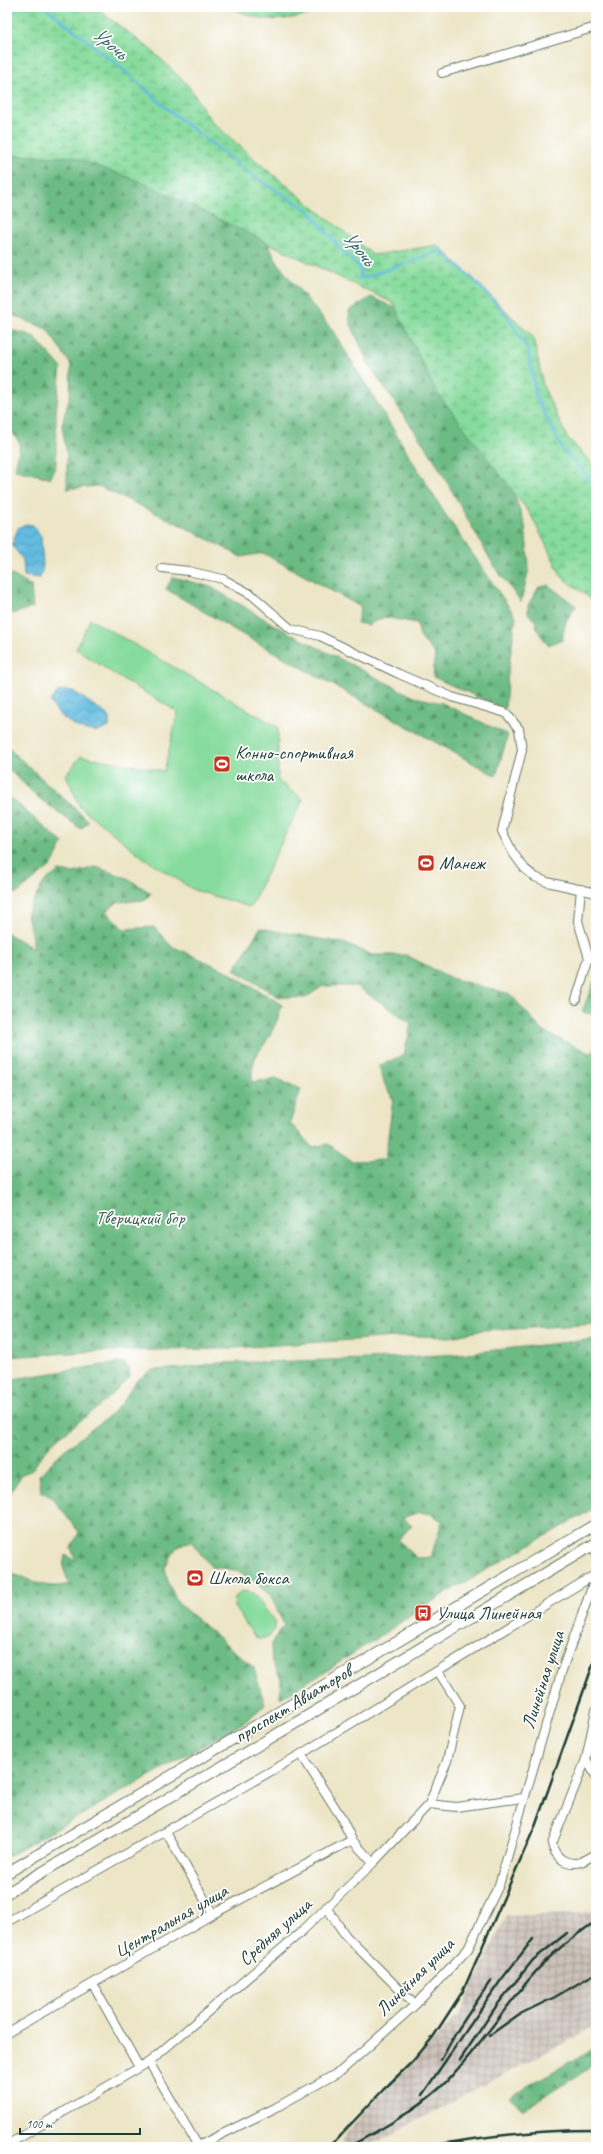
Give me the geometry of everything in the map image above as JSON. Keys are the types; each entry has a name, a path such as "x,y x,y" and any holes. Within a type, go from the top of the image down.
{"main road":[{"name":"проспект Авиаторов","path":"7,1873 596,1524"},
{"name":"проспект Авиаторов","path":"7,1893 595,1547"}],"street":[{"path":"442,73 596,27"},
{"path":"162,568 188,570 223,579 252,595 291,629 320,636 399,674 452,697 506,713 519,729 522,750 502,831 512,852 525,869 535,877 547,882 596,893"},
{"path":"576,1000 589,958 578,921 581,889"},
{"path":"7,1922 301,1754 596,1575"},
{"name":"Линейная улица","path":"197,2146 275,2108 340,2070 414,2005 468,1949 499,1885 523,1798 563,1667 596,1575"},
{"name":"Средняя улица","path":"7,2145 149,2062 300,1933 373,1863 429,1804 447,1761 460,1706 438,1671"},
{"path":"596,1710 593,1740 552,1844 556,1856 560,1859 581,1862 596,1854"},
{"path":"301,1754 341,1817 352,1840 373,1863"},
{"path":"586,1759 596,1776"},
{"path":"429,1804 456,1807 523,1798"},
{"path":"166,1832 213,1914"},
{"name":"Центральная улица","path":"7,2033 213,1914 352,1840"},
{"path":"326,1907 346,1936 414,2005"},
{"path":"93,1984 139,2067"},
{"path":"149,2062 197,2146"}],"shaded area":[{"path":"596,1910 596,2026 367,2147 347,2147 341,2139 368,2107 459,2014 506,1916 577,1914"}],"green space":[{"path":"7,7 248,204 279,265 333,331 445,514 516,617 508,671 505,709 433,677 435,654 420,637 417,623 384,617 368,625 357,623 361,607 263,553 241,557 183,526 98,486 67,489 67,456 62,425 70,395 71,365 47,329 7,313"},
{"path":"7,7 95,7 150,49 187,84 211,121 265,168 373,255 438,245 534,338 543,386 567,437 596,468 596,603 562,577 531,515 436,391 393,303 144,183 73,157 7,155"},
{"path":"232,7 334,7 308,15 282,19 269,19 244,13"},
{"path":"371,297 408,314 509,481 525,525 529,568 521,602 494,566 434,459 369,365 350,322 349,311"},
{"path":"7,329 33,336 61,367 56,412 56,464 51,478 15,470 20,444 7,424"},
{"path":"7,572 31,586 33,608 7,615"},
{"path":"173,577 211,587 276,626 414,697 442,703 508,735 496,776 238,632 166,589"},
{"path":"548,585 576,606 566,621 562,640 548,645 537,630 536,622 528,613 528,605 539,587"},
{"name":"Конно-спортивная школа","path":"90,619 278,727 278,781 303,799 250,907 194,890 144,858 80,807 66,775 81,756 164,771 178,712 117,676 76,649"},
{"path":"7,747 89,821 81,829 40,799 7,768"},
{"path":"7,795 63,843 52,865 19,892 7,896"},
{"name":"Тверицкий бор","path":"96,867 127,878 151,893 145,900 118,902 106,911 124,929 154,927 171,946 227,971 282,1005 274,1028 255,1059 252,1072 252,1082 277,1079 301,1089 290,1123 312,1147 328,1144 352,1161 385,1160 393,1099 385,1085 379,1066 404,1055 411,1023 356,986 323,986 305,998 279,997 234,970 260,928 348,944 372,955 406,955 451,978 510,994 543,1031 590,1053 596,1049 596,1323 483,1330 451,1337 412,1336 218,1349 101,1351 7,1357 7,933 34,949 27,913 44,882 59,871 73,873"},
{"path":"596,976 596,1015 582,1012"},
{"path":"596,1339 596,1507 444,1594 328,1670 280,1698 281,1679 272,1662 271,1644 284,1625 271,1596 253,1581 235,1570 211,1567 191,1541 176,1548 165,1567 169,1585 179,1604 254,1668 265,1705 243,1723 7,1857 7,1573 44,1585 59,1586 69,1584 63,1567 65,1555 76,1561 71,1548 79,1532 52,1498 41,1491 39,1475 63,1451 104,1420 122,1403 136,1381 152,1370 185,1368 216,1363 368,1359 459,1354","holes":["419,1512 431,1514 442,1521 431,1557 417,1558 398,1540 412,1525 403,1518"]},
{"path":"123,1362 129,1368 130,1377 96,1409 53,1443 38,1460 33,1470 22,1474 10,1494 7,1488 7,1380"},
{"path":"243,1591 253,1593 274,1621 275,1629 269,1637 259,1639 255,1637 234,1607 235,1597"},
{"path":"596,2047 596,2064 523,2110 510,2096"}],"water":[{"path":"26,524 33,525 41,536 43,566 40,578 24,576 23,560 12,545 18,528"},
{"path":"66,690 73,691 109,716 109,727 99,731 91,731 76,726 63,718 53,707 50,701 58,692"}],"waterway":[{"name":"Урочь","path":"45,7 119,66 171,112 253,176 308,210 344,253 360,268 360,279 441,251 471,277 506,314 528,350 536,397 563,450 596,485"}],"railway":[{"path":"327,2147 335,2141 383,2090 413,2061 433,2037 463,1991 536,1824 596,1656"},
{"path":"348,2147 409,2112 442,2086 466,2060 546,1960 596,1921"},
{"path":"460,2060 497,2005 533,1960 567,1933"},
{"path":"422,2095 501,1980 533,1939"},
{"path":"490,2035 518,2015 555,1997 596,1973"},
{"path":"441,2060 457,2031 491,1980"},
{"path":"425,2147 510,2134 596,2130"},
{"path":"381,2147 387,2144"}],"place":[{"name":"Конно-спортивная школа","path":"222,764"},
{"name":"Манеж","path":"426,863"},
{"name":"Школа бокса","path":"195,1578"},
{"name":"Улица Линейная","path":"423,1613"}]}
